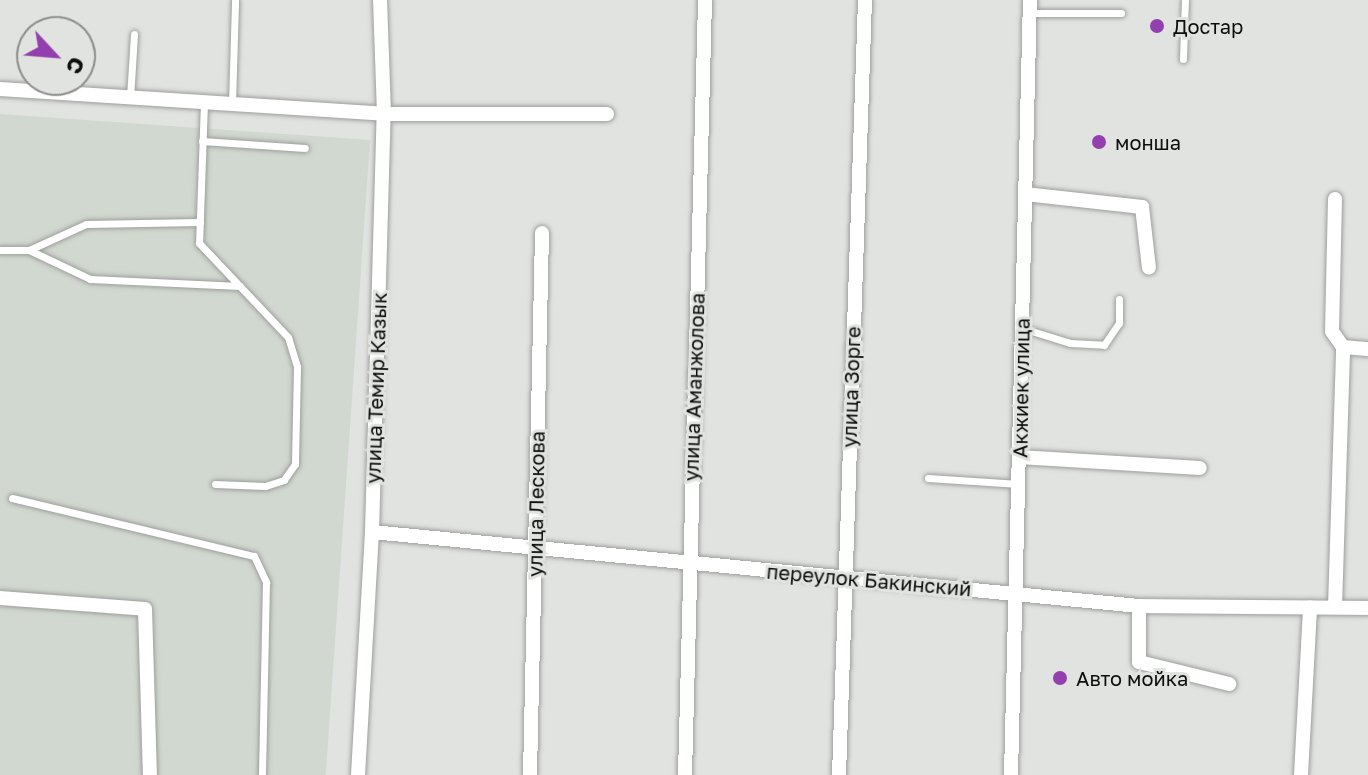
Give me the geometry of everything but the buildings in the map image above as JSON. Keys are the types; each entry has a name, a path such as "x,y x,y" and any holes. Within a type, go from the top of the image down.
{"street":[{"name":"улица Темир Казык","path":"358,775 372,532 384,114 380,0"},
{"name":"улица Аманжолова","path":"685,775 705,0"},
{"name":"улица Зорге","path":"839,775 865,0"},
{"name":"Акжиек улица","path":"1011,775 1030,6"},
{"path":"0,89 384,114 607,114"},
{"path":"1025,194 1142,207 1149,268"},
{"path":"1335,199 1332,331 1343,347 1335,607"},
{"name":"улица Лескова","path":"530,775 542,233"},
{"path":"1343,347 1368,349"},
{"path":"1019,457 1200,468"},
{"name":"переулок Бакинский","path":"372,532 1139,606 1368,608"},
{"path":"0,598 145,609 150,775"},
{"path":"1139,606 1139,662 1229,684"},
{"path":"1301,775 1310,607"}],"lane":[{"path":"232,104 235,0"},
{"path":"1183,59 1185,0"},
{"path":"1030,6 1121,13"},
{"path":"130,98 134,34"},
{"path":"204,102 199,243 288,337 297,367 295,464 284,480 265,486 215,484"},
{"path":"202,141 305,148"},
{"path":"0,250 29,250 86,224 200,222"},
{"path":"29,250 90,279 240,286"},
{"path":"1022,328 1070,343 1104,345 1119,323 1119,299"},
{"path":"928,478 1019,484"},
{"path":"12,498 254,556 266,582 262,775"}],"shaded area":[{"path":"0,114 370,140 326,775 0,775"}],"place":[{"name":"Достар","path":"1157,26"},
{"name":"монша","path":"1099,142"},
{"name":"Авто мойка","path":"1060,678"}]}
